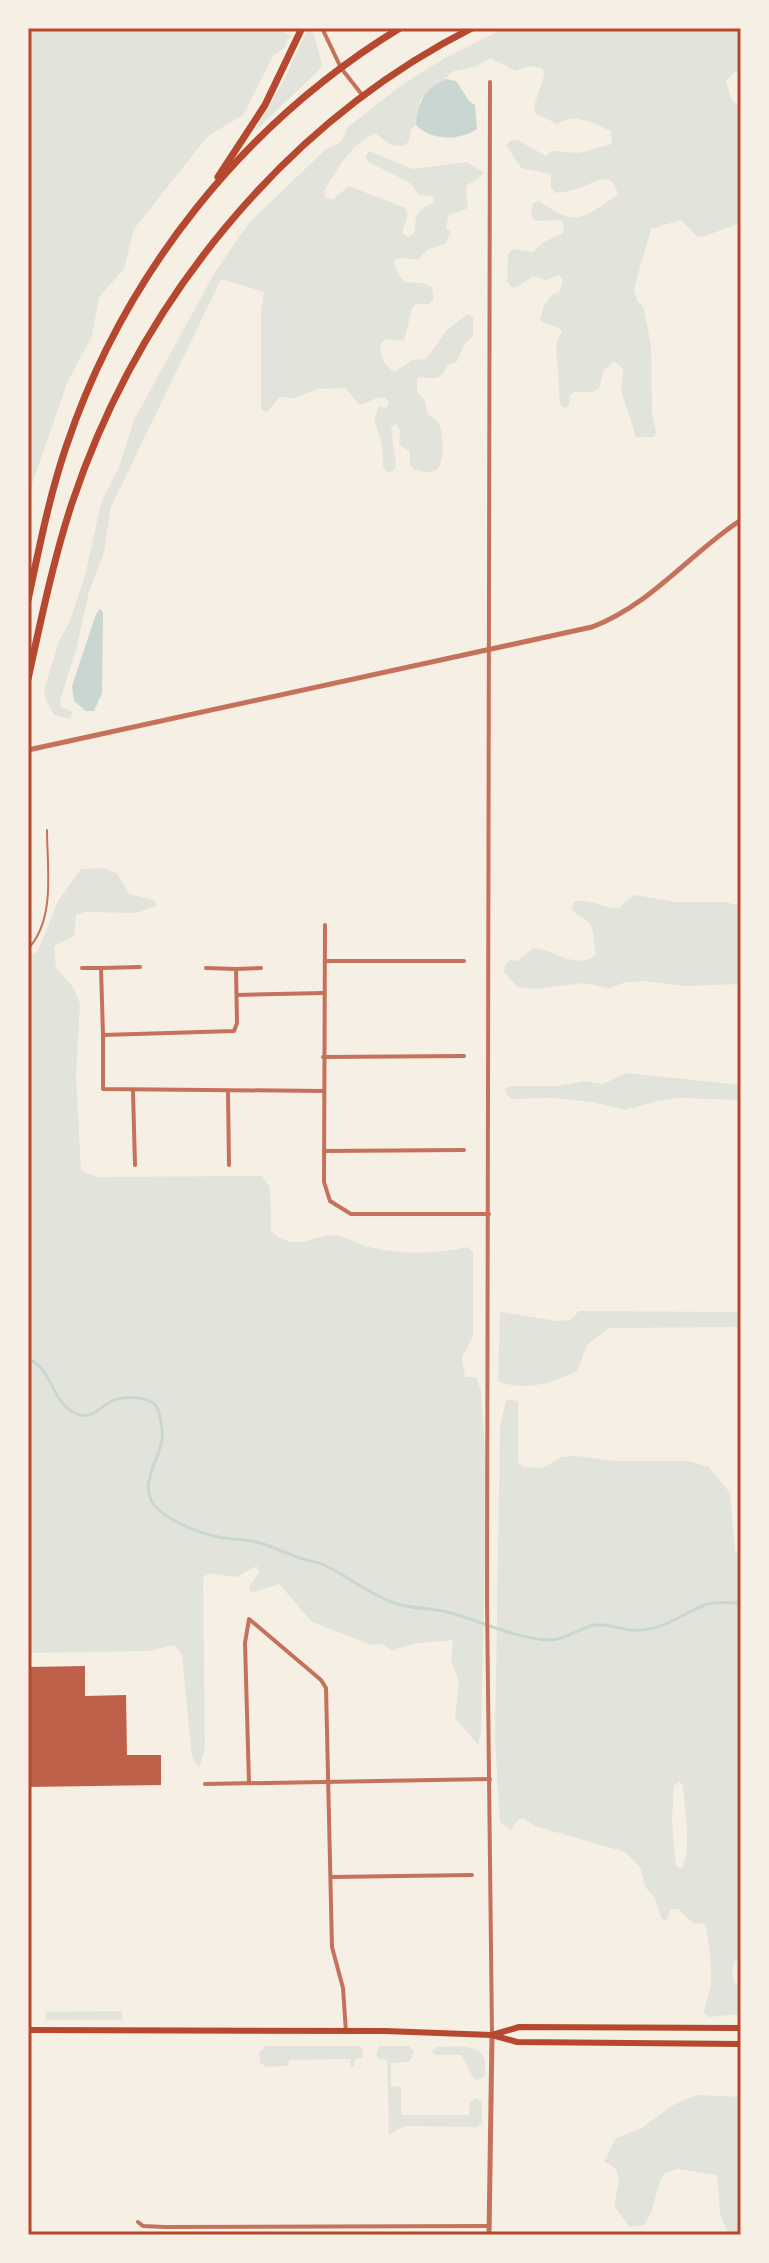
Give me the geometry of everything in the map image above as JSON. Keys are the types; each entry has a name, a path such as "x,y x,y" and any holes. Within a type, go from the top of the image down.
{"main road":[{"path":"28,600 57,474 95,373 140,288 265,105 302,28"},
{"path":"208,192 288,112 341,68 400,28"},
{"path":"28,679 54,563 73,500 104,423 148,339 182,285 246,203 299,149 363,96 472,28"},
{"path":"492,2035 519,2027 741,2028"},
{"path":"28,2030 346,2032 492,2035 517,2042 741,2044"}],"street":[{"path":"322,28 341,68 363,96"},
{"path":"489,2235 492,2035 487,1602 490,82"},
{"path":"28,750 575,632 624,613 643,601 741,520"},
{"path":"325,925 323,1057 326,1193 337,1207 351,1214 489,1214"},
{"path":"325,961 464,961"},
{"path":"82,968 140,967"},
{"path":"101,968 103,1089 324,1091"},
{"path":"206,968 261,968"},
{"path":"103,1035 234,1031 237,1023 236,969"},
{"path":"237,995 323,993"},
{"path":"323,1057 464,1056"},
{"path":"133,1091 135,1165"},
{"path":"228,1091 229,1165"},
{"path":"324,1151 464,1150"},
{"path":"249,1783 245,1643 249,1619 324,1684 327,1693 332,1947 343,1988 346,2032"},
{"path":"205,1784 490,1779"},
{"path":"331,1877 472,1875"},
{"path":"138,2222 143,2226 165,2227 489,2226"}],"lane":[{"path":"28,949 36,939 47,908 47,830"}],"shaded area":[{"path":"28,28 279,28 290,36 284,48 273,56 243,115 208,136 134,229 124,269 99,297 92,336 67,383 33,481 28,507"},
{"path":"308,28 312,28 322,65 254,132 285,78"},
{"path":"504,28 741,28 741,73 735,71 726,81 732,100 741,110 741,223 702,237 696,236 681,220 651,229 634,289 637,301 643,306 651,345 652,412 656,432 653,437 636,437 621,390 623,369 614,361 604,370 599,388 593,392 574,392 569,396 570,403 566,408 560,405 556,344 562,331 540,320 544,306 552,294 559,293 563,280 559,275 546,280 533,276 517,287 511,287 507,281 508,254 513,249 533,252 544,242 563,233 561,220 536,221 531,216 533,203 539,201 563,215 580,217 618,195 615,186 606,179 556,193 551,188 551,174 521,168 506,145 518,140 546,156 552,151 579,153 612,144 611,131 578,119 557,124 535,113 534,106 545,73 541,68 528,66 515,71 491,58 474,67 454,71 420,100 416,125 404,146 391,145 375,133 366,138 345,158 324,192 326,198 333,199 349,186 405,208 408,214 402,233 408,237 414,234 420,210 434,203 433,196 419,195 410,183 369,162 365,157 369,151 413,169 467,162 484,173 466,187 468,208 449,215 446,228 451,232 446,243 427,250 418,260 399,258 393,261 405,282 432,287 434,299 429,304 416,304 412,309 404,341 385,339 380,344 383,360 395,372 412,360 426,359 446,331 467,314 473,317 473,336 464,345 456,363 449,364 439,377 417,378 417,391 442,433 443,449 438,468 430,472 414,470 410,465 410,452 399,444 400,430 396,424 391,427 396,466 393,471 387,472 383,466 382,445 374,419 379,406 386,408 389,402 384,397 359,404 345,388 318,389 294,398 280,397 267,412 261,410 261,312 264,292 221,279 111,507 104,552 89,592 76,650 60,700 61,707 73,712 70,719 54,715 44,690 59,641 69,623 85,576 101,503 119,467 134,420 214,274 251,221 326,149 341,142 348,127 400,86 443,59"},
{"path":"446,79 456,81 475,105 477,129 462,136 445,138 429,134 416,125 424,97 432,87"},
{"path":"100,609 103,612 102,693 94,711 86,711 74,701 72,686"},
{"path":"104,868 117,873 129,894 154,900 157,906 136,913 85,912 76,915 74,936 54,946 56,968 74,988 80,1004 76,1076 81,1170 97,1177 262,1176 270,1187 271,1231 290,1242 331,1235 393,1251 430,1252 467,1247 473,1252 473,1337 462,1357 465,1377 476,1377 481,1391 487,1481 481,1732 478,1745 455,1718 459,1681 451,1661 453,1640 414,1644 393,1651 382,1644 372,1645 312,1622 279,1584 251,1593 249,1587 259,1572 257,1566 236,1577 209,1573 203,1578 205,1749 199,1768 192,1757 182,1656 175,1645 148,1651 28,1653 28,957 38,951 58,901 81,869"},
{"path":"635,895 677,902 725,902 741,906 741,984 685,986 646,981 626,982 609,988 583,983 537,989 517,987 504,972 510,960 517,961 533,948 574,960 589,959 596,954 593,932 590,924 572,908 574,902 586,901 620,908"},
{"path":"626,1073 741,1085 741,1100 678,1098 625,1110 592,1102 552,1098 512,1099 505,1089 584,1081 603,1084"},
{"path":"579,1311 741,1312 741,1327 609,1328 587,1345 577,1371 538,1385 518,1386 498,1381 500,1312 557,1321 570,1320"},
{"path":"512,1399 518,1402 518,1462 523,1467 543,1468 561,1457 575,1456 615,1461 689,1461 709,1467 730,1493 735,1551 741,1555 741,1956 732,1970 734,1982 741,1987 741,2014 709,2017 703,2013 711,1977 705,1924 693,1923 678,1909 671,1909 666,1921 661,1918 655,1898 646,1888 640,1867 625,1852 535,1826 524,1818 518,1820 511,1830 500,1822 495,1740 500,1427 506,1401","holes":["679,1781 683,1786 687,1853 681,1869 676,1865 672,1820 674,1786"]},
{"path":"122,2011 122,2020 46,2020 46,2012"},
{"path":"266,2046 358,2046 363,2050 363,2058 355,2059 351,2067 350,2059 289,2060 288,2066 267,2067 260,2063 259,2053"},
{"path":"379,2046 409,2046 414,2052 409,2062 391,2063 391,2086 401,2087 401,2115 469,2115 470,2102 476,2098 482,2101 482,2123 476,2127 404,2126 389,2135 387,2060 379,2059 376,2054"},
{"path":"436,2047 464,2047 479,2051 485,2064 484,2076 477,2081 461,2055 436,2055 432,2052"},
{"path":"697,2095 741,2097 741,2235 729,2235 720,2214 717,2175 677,2169 664,2174 644,2225 630,2227 614,2206 619,2181 616,2169 604,2161 616,2138 642,2128 673,2105"}],"building":[{"path":"85,1666 85,1696 126,1695 127,1755 161,1755 161,1785 28,1787 28,1667"}],"waterway":[{"path":"28,1359 42,1369 60,1400 73,1412 89,1415 110,1402 127,1398 141,1398 156,1406 162,1439 148,1490 151,1500 164,1514 207,1534 256,1542 322,1564 399,1605 444,1611 513,1633 550,1640 595,1625 642,1630 670,1622 709,1604 741,1603"}]}
